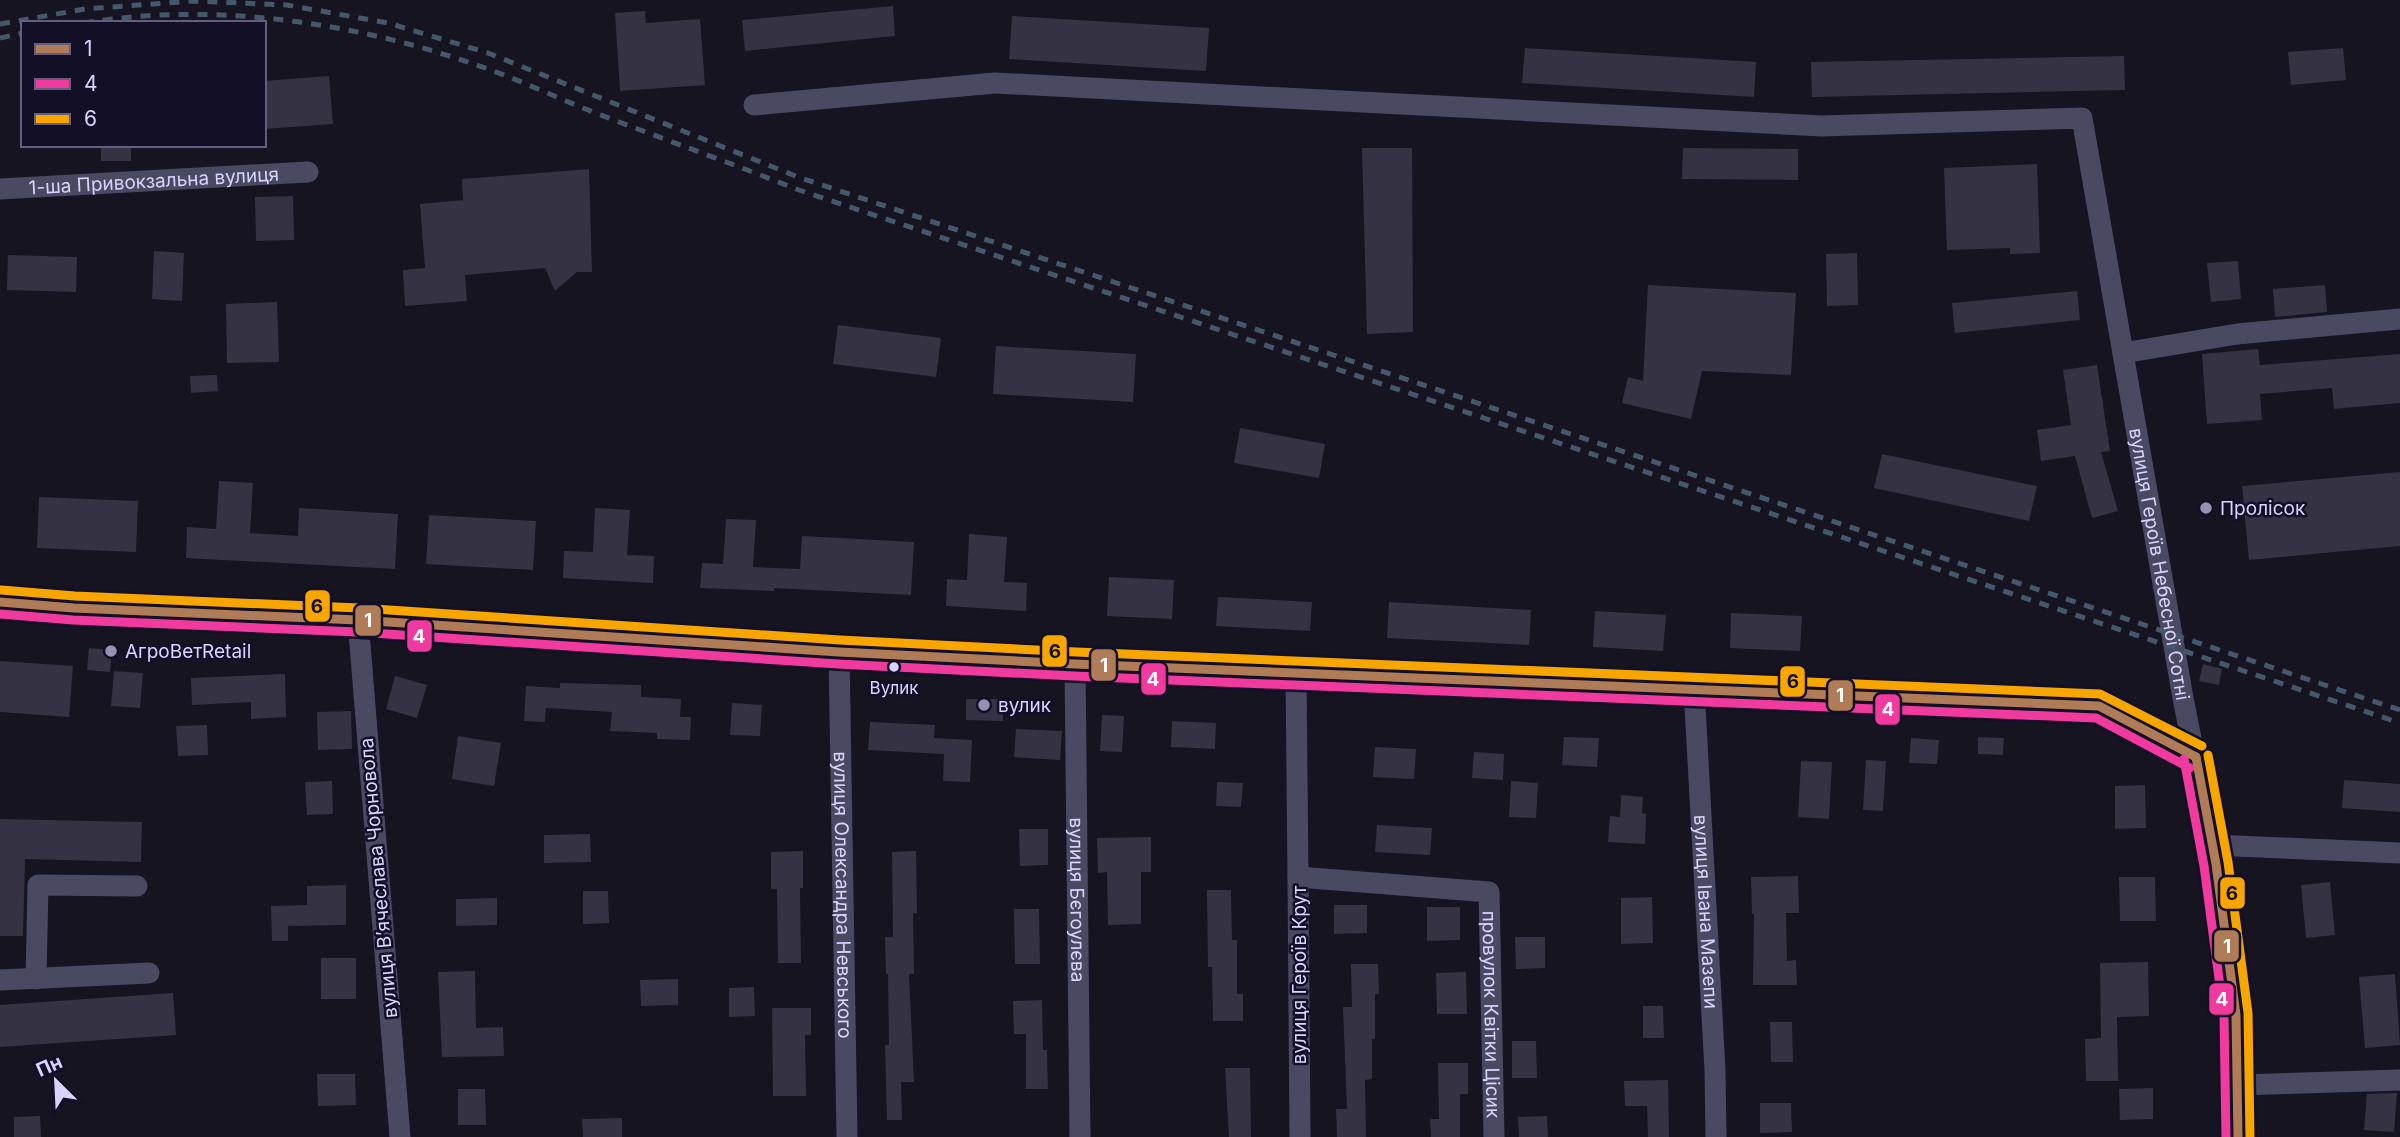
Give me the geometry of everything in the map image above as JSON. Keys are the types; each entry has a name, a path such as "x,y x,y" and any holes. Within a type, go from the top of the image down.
{"street":[{"name":"вулиця Героїв Небесної Сотні","path":"754,105 995,83 1822,126 2082,118 2213,845 2236,1015 2238,1137"},
{"name":"1-ша Привокзальна вулиця","path":"0,189 308,172"},
{"path":"2123,352 2237,334 2400,319"},
{"path":"0,602 74,608 358,620 839,652 1075,664 2099,706 2196,757"},
{"name":"вулиця Вʼячеслава Чорновола","path":"358,620 400,1137"},
{"name":"вулиця Олександра Невського","path":"839,652 847,1137"},
{"name":"вулиця Бєгоулєва","path":"1075,664 1080,1137"},
{"path":"1296,673 1298,877"},
{"name":"вулиця Івана Мазепи","path":"1694,688 1715,1070 1716,1137"},
{"path":"2213,845 2400,853"},
{"name":"вулиця Героїв Крут","path":"1300,1137 1298,877 1489,892"},
{"path":"36,979 38,885 137,886"},
{"name":"провулок Квітки Цісик","path":"1489,892 1494,1137"},
{"path":"0,980 149,973"},
{"path":"2237,1085 2400,1080"}],"building":[{"path":"893,6 895,36 745,51 742,20"},
{"path":"645,11 646,23 700,19 705,85 620,91 615,13"},
{"path":"1012,16 1209,28 1206,71 1009,59"},
{"path":"1525,48 1756,62 1754,97 1522,83"},
{"path":"2343,48 2346,80 2291,85 2288,52"},
{"path":"2124,56 2125,90 1812,97 1811,62"},
{"path":"329,76 333,124 266,129 266,81"},
{"path":"101,147 131,147 131,161 101,161"},
{"path":"1362,148 1412,148 1413,332 1367,334"},
{"path":"1683,148 1798,149 1798,180 1682,179"},
{"path":"2037,164 2040,253 2010,254 2010,248 1947,250 1944,168"},
{"path":"589,169 592,272 577,272 555,291 545,268 465,275 467,301 405,306 403,270 425,268 420,204 463,200 462,179"},
{"path":"293,196 294,240 256,241 255,197"},
{"path":"154,251 184,253 182,301 152,299"},
{"path":"1857,253 1858,305 1827,306 1826,254"},
{"path":"8,255 77,257 76,292 7,290"},
{"path":"2238,261 2241,299 2211,302 2207,263"},
{"path":"1648,285 1796,293 1791,375 1702,371 1691,419 1622,403 1628,377 1643,381"},
{"path":"2325,285 2327,312 2275,317 2273,289"},
{"path":"2077,291 2080,320 1955,333 1952,303"},
{"path":"277,302 279,362 227,363 226,304"},
{"path":"838,325 941,338 936,377 833,364"},
{"path":"996,346 1136,354 1133,402 993,394"},
{"path":"2258,349 2260,365 2400,354 2400,403 2334,409 2332,388 2260,394 2262,420 2207,424 2202,354"},
{"path":"2097,365 2110,451 2101,452 2118,511 2092,518 2075,456 2041,461 2037,430 2071,425 2063,370"},
{"path":"217,375 218,391 191,393 190,376"},
{"path":"1240,428 1325,444 1319,478 1234,463"},
{"path":"1882,454 2037,486 2029,521 1874,488"},
{"path":"2400,472 2400,546 2249,560 2242,486"},
{"path":"219,481 253,483 250,533 298,536 299,508 398,514 395,569 186,558 187,527 216,529"},
{"path":"39,497 138,501 136,552 37,548"},
{"path":"595,508 630,510 627,555 654,556 653,583 563,578 564,551 593,552"},
{"path":"429,515 536,521 533,570 426,564"},
{"path":"726,519 756,520 753,567 800,569 802,536 914,542 911,595 774,588 774,591 700,588 702,563 723,564"},
{"path":"969,534 1007,537 1004,582 1027,583 1026,611 946,606 947,579 967,580"},
{"path":"1109,577 1174,580 1172,619 1107,616"},
{"path":"1218,597 1312,602 1310,631 1216,626"},
{"path":"1389,602 1531,610 1529,645 1387,638"},
{"path":"1595,611 1666,615 1663,651 1593,647"},
{"path":"1731,613 1802,616 1800,651 1730,648"},
{"path":"89,648 112,650 110,672 87,670"},
{"path":"0,661 73,666 69,717 0,712"},
{"path":"2203,664 2222,669 2219,685 2199,681"},
{"path":"114,671 143,673 140,708 111,706"},
{"path":"285,674 286,717 251,719 251,702 192,705 191,678"},
{"path":"395,676 427,685 417,718 386,709"},
{"path":"560,683 641,685 641,697 681,699 680,717 691,717 690,740 657,739 657,733 610,731 612,712 546,708 545,722 524,721 526,686 560,688"},
{"path":"966,699 1003,699 1003,721 966,720"},
{"path":"732,703 762,705 760,736 730,735"},
{"path":"351,711 352,749 318,750 317,712"},
{"path":"1102,715 1124,716 1122,752 1100,751"},
{"path":"1172,721 1216,723 1215,749 1171,747"},
{"path":"870,722 935,725 934,738 972,740 970,782 943,781 944,754 868,750"},
{"path":"207,725 208,755 178,756 176,726"},
{"path":"1016,729 1062,731 1060,760 1014,757"},
{"path":"458,736 501,743 494,786 452,779"},
{"path":"1564,737 1599,738 1597,767 1562,765"},
{"path":"1978,737 2004,738 2003,755 1978,754"},
{"path":"1911,738 1939,740 1937,764 1909,763"},
{"path":"1375,747 1416,749 1414,779 1373,777"},
{"path":"1474,752 1504,754 1503,780 1472,778"},
{"path":"1866,760 1886,761 1883,811 1863,810"},
{"path":"1801,761 1832,762 1829,819 1798,817"},
{"path":"2344,780 2400,784 2400,812 2342,808"},
{"path":"332,781 333,814 307,815 305,782"},
{"path":"1511,781 1538,783 1536,818 1509,817"},
{"path":"1217,782 1243,783 1241,807 1216,806"},
{"path":"2145,785 2146,828 2115,829 2115,786"},
{"path":"1621,795 1643,797 1642,813 1646,814 1645,844 1608,842 1610,816 1620,817"},
{"path":"0,819 142,822 141,862 25,859 23,936 0,936"},
{"path":"1377,825 1432,828 1430,855 1375,852"},
{"path":"1019,829 1048,829 1048,865 1020,866"},
{"path":"590,834 591,862 544,863 544,835"},
{"path":"1151,837 1151,872 1141,872 1141,924 1108,925 1107,872 1098,873 1097,838"},
{"path":"803,851 803,888 800,888 801,963 778,963 777,889 771,889 771,852"},
{"path":"916,851 914,974 909,974 914,1082 901,1082 902,1120 887,1120 885,1045 889,1045 885,937 893,937 892,852"},
{"path":"1798,876 1799,913 1786,913 1787,961 1796,960 1797,985 1753,985 1754,914 1751,877"},
{"path":"2119,877 2155,877 2156,921 2120,921"},
{"path":"2330,882 2335,935 2306,938 2301,885"},
{"path":"346,885 346,925 288,926 288,941 272,941 271,906 307,905 307,886"},
{"path":"1207,890 1231,890 1232,940 1237,940 1237,994 1243,994 1243,1021 1213,1021 1212,967 1208,967"},
{"path":"583,891 608,891 609,923 583,924"},
{"path":"1652,897 1653,943 1621,944 1621,898"},
{"path":"497,898 497,925 456,926 456,899"},
{"path":"1334,905 1367,905 1367,933 1334,934"},
{"path":"1427,907 1460,907 1460,940 1427,941"},
{"path":"1014,909 1039,909 1040,964 1015,964"},
{"path":"1515,937 1545,937 1545,968 1516,969"},
{"path":"321,958 356,958 356,999 321,999"},
{"path":"2148,962 2149,1016 2117,1017 2118,1081 2086,1081 2085,1039 2101,1038 2100,963"},
{"path":"1351,964 1378,964 1379,994 1375,994 1372,1079 1365,1080 1366,1137 1337,1137 1336,1109 1347,1109 1343,1007 1352,1007"},
{"path":"475,971 476,1028 503,1027 504,1056 442,1057 438,972"},
{"path":"1466,972 1467,1014 1437,1014 1436,973"},
{"path":"2395,974 2400,1045 2365,1048 2359,977"},
{"path":"678,979 678,1005 641,1006 640,980"},
{"path":"754,987 755,1016 729,1017 729,988"},
{"path":"173,993 176,1035 0,1047 0,1005"},
{"path":"1042,1000 1043,1050 1047,1050 1048,1089 1026,1089 1026,1034 1014,1034 1013,1001"},
{"path":"1643,1006 1663,1006 1664,1038 1643,1038"},
{"path":"772,1008 811,1008 811,1035 805,1035 806,1096 773,1096"},
{"path":"1770,1022 1792,1022 1793,1062 1771,1062"},
{"path":"1512,1041 1536,1041 1537,1078 1512,1078"},
{"path":"1438,1063 1468,1063 1468,1094 1460,1094 1460,1137 1431,1137 1430,1119 1439,1119"},
{"path":"1225,1068 1250,1068 1251,1137 1229,1137"},
{"path":"317,1074 355,1074 356,1105 318,1106"},
{"path":"1668,1080 1669,1137 1648,1137 1647,1106 1625,1106 1624,1081"},
{"path":"2153,1088 2153,1119 2120,1120 2119,1089"},
{"path":"458,1089 485,1089 486,1125 458,1125"},
{"path":"2397,1093 2394,1132 2364,1130 2367,1094"},
{"path":"1760,1103 1791,1103 1792,1132 1760,1133"},
{"path":"40,1116 41,1137 14,1137 14,1117"},
{"path":"1547,1116 1548,1137 1519,1137 1518,1117"},
{"path":"622,1118 622,1137 583,1137 582,1119"}],"railway":[{"path":"0,24 85,9 193,1 287,5 388,23 488,53 798,177 2400,710"},
{"path":"101,21 185,14 287,20 338,28 437,52 498,73 796,189 2400,723"},
{"path":"0,38 21,33"}],"transit line":[{"name":"6","path":"1,590 75,596 359,608 840,640 1076,652 2100,694 2202,746"},
{"name":"1","path":"0,602 74,608 358,620 839,652 1075,664 2099,706 2196,757"},
{"name":"4","path":"0,614 73,620 357,632 838,664 1074,676 2096,718 2190,768"},
{"name":"6","path":"2208,755 2228,862 2248,1013 2250,1137"},
{"name":"1","path":"2196,757 2216,864 2236,1015 2238,1137"},
{"name":"4","path":"2184,759 2204,866 2224,1016 2226,1137"}],"place":[{"name":"Пролісок","path":"2206,508"},
{"name":"АгроВетRetail","path":"111,651"},
{"name":"Вулик","path":"894,667"},
{"name":"вулик","path":"984,705"}]}
